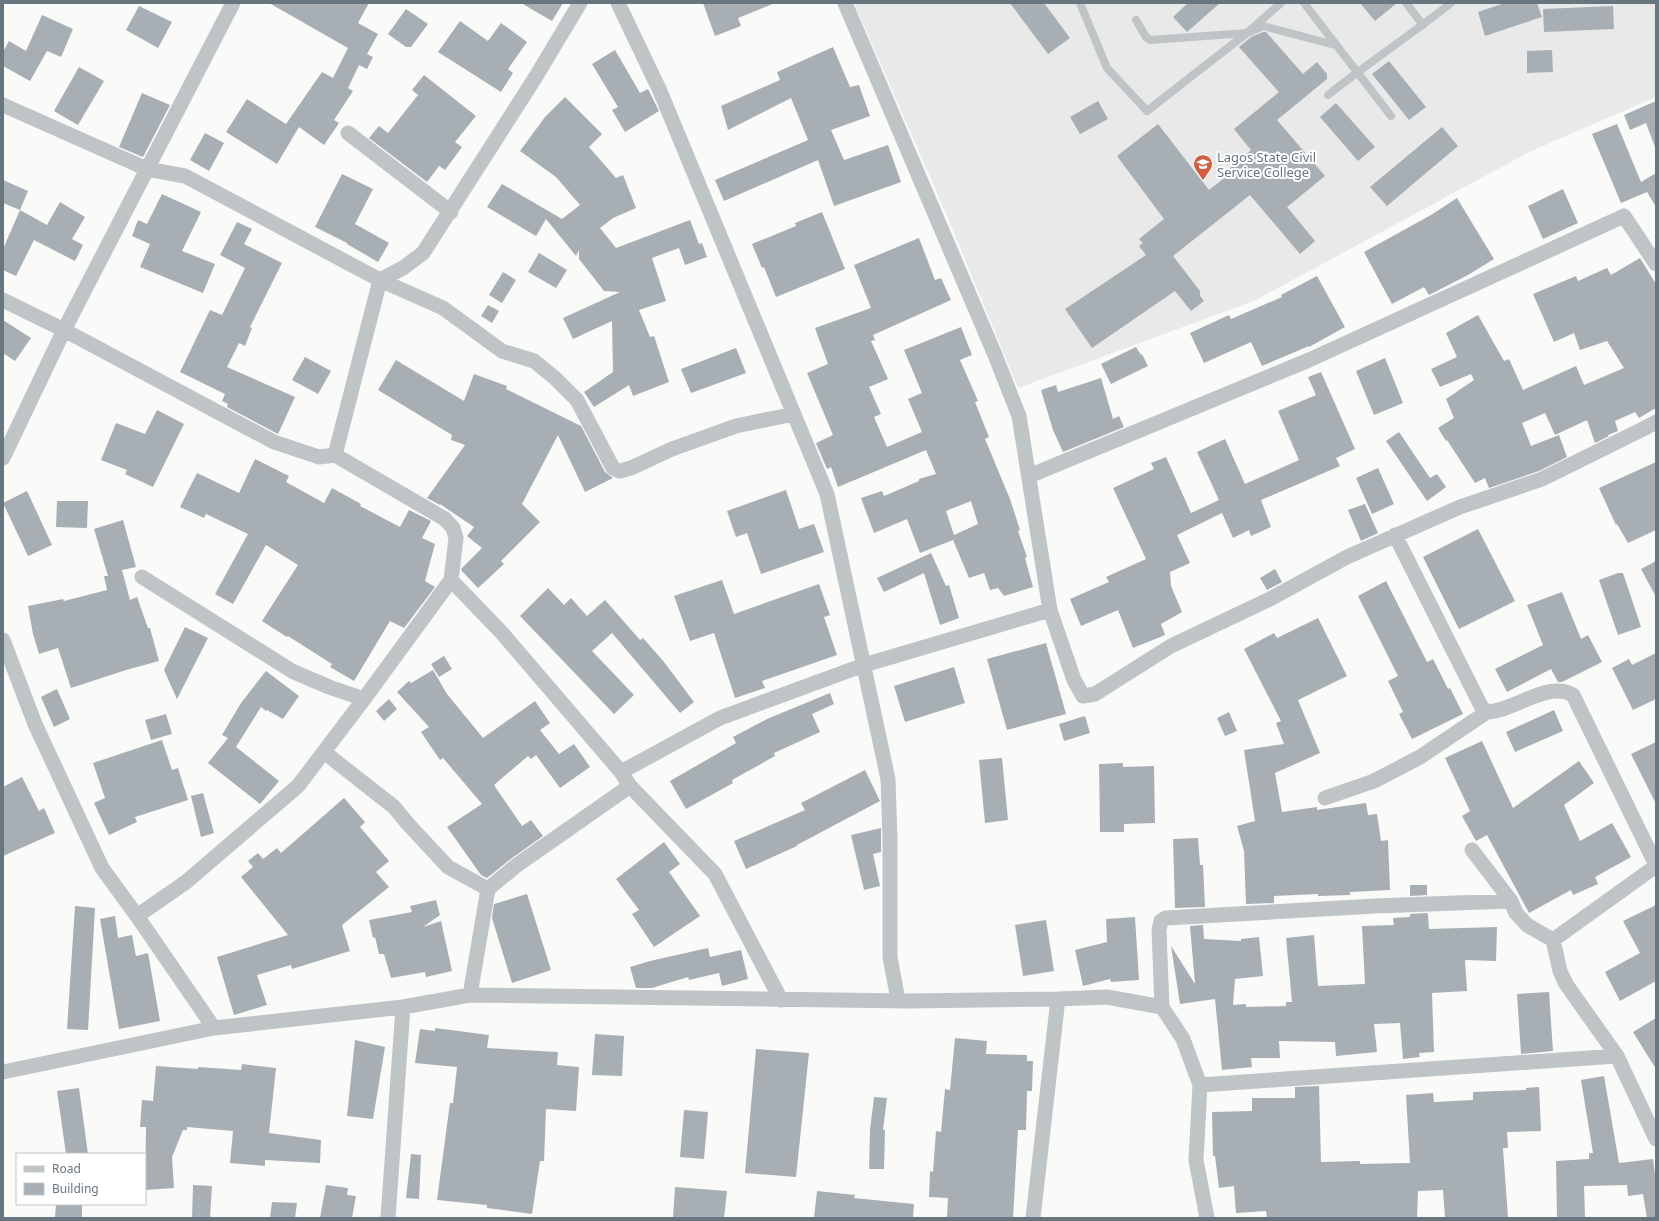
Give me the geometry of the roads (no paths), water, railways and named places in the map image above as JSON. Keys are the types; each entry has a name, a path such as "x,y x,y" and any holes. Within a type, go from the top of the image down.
{"street":[{"path":"3,458 64,330 233,3"},
{"path":"335,455 380,280 408,265 423,253 451,212 580,3"},
{"path":"618,3 660,91 827,494 888,779 890,840 890,957 898,1000"},
{"path":"845,3 1020,416 1050,610 1078,689 1083,696 1095,694 1171,646 1270,600 1347,557 1460,507 1542,479 1656,422"},
{"path":"3,105 147,169 186,176 380,280 443,308 502,351 534,362 554,378 577,400 613,468 620,470 631,468 672,449 736,426 794,414"},
{"path":"348,133 451,212"},
{"path":"1029,476 1309,360 1624,216 1656,264"},
{"path":"3,300 64,330 274,442 320,457 335,455 445,519 453,528 456,538 451,580 298,786 186,882 137,916"},
{"path":"1395,535 1481,706 1487,712"},
{"path":"142,577 292,671 329,687 364,699"},
{"path":"451,580 502,634 621,772 630,786 715,874 781,1000"},
{"path":"621,772 720,718 864,665 1050,610"},
{"path":"3,640 34,724 102,868 214,1028"},
{"path":"1325,798 1374,782 1420,757 1487,712 1506,708 1551,690 1566,691 1573,695 1656,865 1553,940"},
{"path":"324,752 394,807 448,867 488,889"},
{"path":"470,995 488,889 517,865 630,786"},
{"path":"1472,850 1511,901 1516,913 1527,925 1553,940 1560,971 1566,984 1617,1056 1656,1139"},
{"path":"1207,1218 1196,1160 1200,1084 1182,1038 1162,1007 1159,930 1161,921 1166,918 1375,906 1511,901"},
{"path":"3,1072 214,1028 403,1007 470,995 781,1000 1058,999 1107,997 1162,1007"},
{"path":"1033,1218 1058,999"},
{"path":"388,1218 403,1007"},
{"path":"1200,1084 1617,1056"}],"lane":[{"path":"1080,3 1107,68 1147,111 1247,32 1281,3"},
{"path":"1304,3 1390,116"},
{"path":"1406,3 1423,25"},
{"path":"1328,94 1451,3"},
{"path":"1136,20 1146,37 1150,40 1247,32 1263,26 1335,45"}],"place":[{"name":"Lagos State Civil Service College","path":"1203,181"}]}
